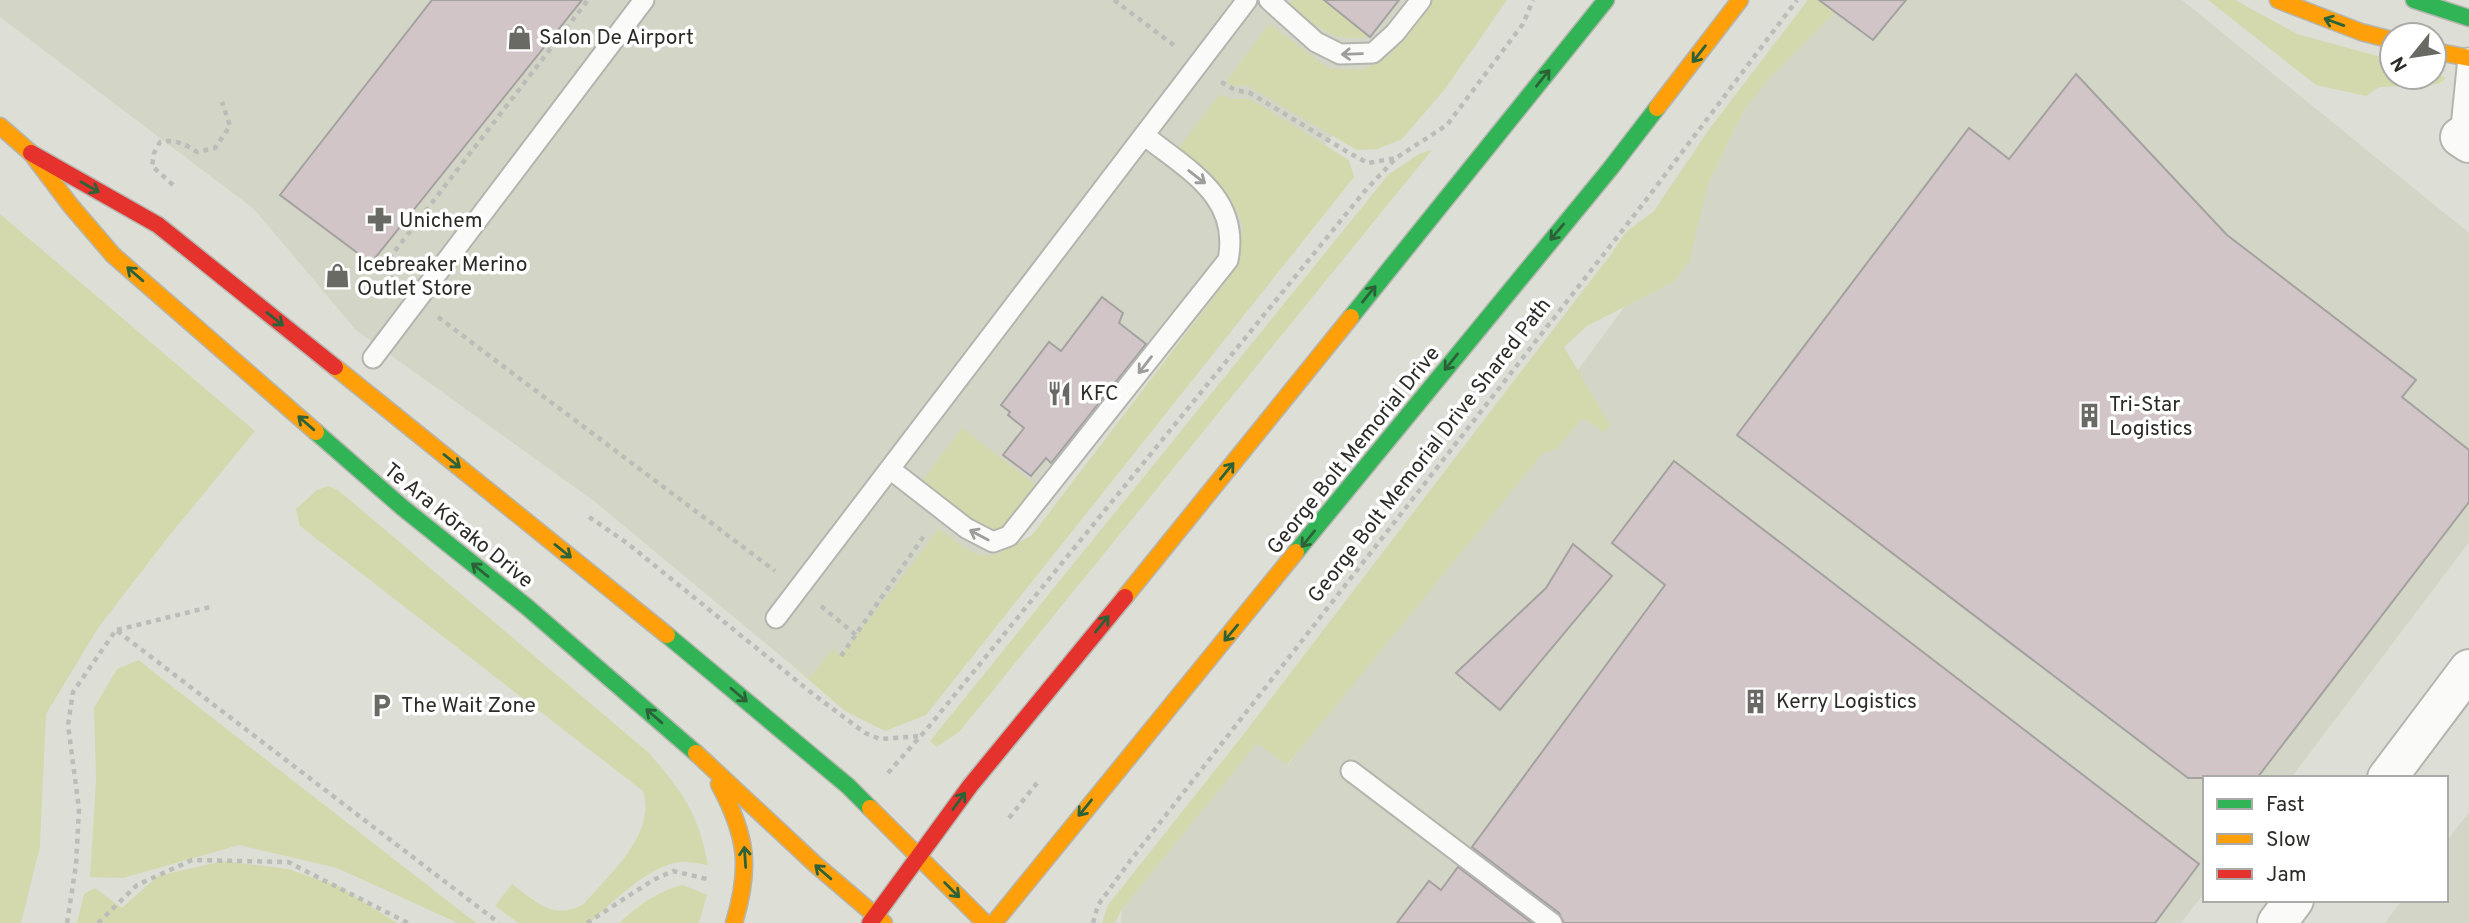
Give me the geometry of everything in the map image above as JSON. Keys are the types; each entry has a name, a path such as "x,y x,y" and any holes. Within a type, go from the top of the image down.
{"street":[{"path":"876,921 918,856 978,775 1606,0"},
{"name":"George Bolt Memorial Drive","path":"994,923 1077,818 1610,169 1740,0"},
{"path":"2278,0 2378,36"},
{"path":"2414,0 2469,18"},
{"path":"2448,54 2469,58"},
{"name":"Te Ara Kōrako Drive","path":"0,126 31,153 158,225 691,654 848,786 985,923"},
{"name":"Te Ara Kōrako Drive","path":"31,153 113,255 403,508 527,607 706,761 876,921"},
{"path":"2389,776 2469,670"},
{"path":"706,761 737,814 747,854 745,893 734,923"},
{"path":"2277,923 2293,902"}],"lane":[{"path":"373,358 644,0"},
{"path":"776,618 1247,0"},
{"path":"1269,0 1316,42 1340,54 1373,53 1395,33 1421,0"},
{"path":"2465,140 2469,58"},
{"path":"890,469 966,528 993,542 1009,536 1228,260 1231,242 1225,212 1209,186 1144,135"},
{"path":"1351,771 1552,923"}],"path":[{"path":"588,0 381,269 415,300 799,588 856,635"},
{"path":"1114,0 1221,82 1235,90 1250,93 1350,155 1368,163 1396,158"},
{"path":"913,743 1364,192 1396,158 1447,125 1523,24 1533,0"},
{"name":"George Bolt Memorial Drive Shared Path","path":"1093,923 1098,905 1130,861 1646,200 1797,0"},
{"path":"1213,92 1229,71"},
{"path":"183,193 152,166 154,153 160,142 171,140 188,145 197,152 215,148 230,126 222,102"},
{"path":"584,513 627,543 865,733 880,739 920,736"},
{"path":"841,656 932,526"},
{"path":"67,923 76,865 79,809 68,725 73,692 116,630 210,607"},
{"path":"116,630 499,923"},
{"path":"1009,818 1037,783"},
{"path":"98,923 137,885 192,860 288,862 408,923"},
{"path":"587,923 653,880 673,871 710,880"}],"shaded area":[{"path":"0,0 1437,0 875,725 787,661 594,501 356,330 254,209 0,17"},
{"path":"1808,0 2182,0 2469,233 2469,542 2293,776 2203,776 2203,895 2181,923 1121,923 1122,909 1257,742 1288,765 1658,261 1769,52"},
{"path":"2469,812 2469,923 2385,923 2401,902 2448,902 2448,839"}],"green space":[{"path":"1293,0 1324,0 1370,37 1344,37 1326,32 1290,5"},
{"path":"1431,0 1507,0 1445,89 1402,139 1378,149 1357,150 1248,86 1230,85 1227,81 1269,24 1328,68 1361,70 1389,56"},
{"path":"1808,0 1821,0 1834,13 1768,80 1744,110 1708,184 1689,262 1673,282 1587,326 1564,347 1610,425 1604,432 1583,418 1556,449 1542,454 1287,765 1257,743 1122,909 1115,923 1102,923 1108,905 1243,735 1626,232 1654,211 1710,128"},
{"path":"2208,0 2235,0 2297,34 2378,56 2378,88 2366,96 2316,85"},
{"path":"1219,95 1232,99 1250,99 1349,160 1354,177 926,715 885,731 845,711 787,661 810,678 832,649 841,656 939,529 966,548 984,556 1003,551 1032,535 1238,265 1243,224 1231,200 1185,152 1178,149"},
{"path":"1432,150 960,731 937,747 930,741 1389,174 1419,154"},
{"path":"0,214 255,431 98,628 46,714 40,846 21,923 0,923"},
{"path":"962,428 1040,488 1004,527 985,532 919,485"},
{"path":"328,486 338,490 649,753 688,804 708,865 680,862 656,870 632,886 589,923 518,923 495,906 512,884 537,903 554,910 573,909 584,904 637,838 646,807 643,791 300,526 296,509 317,490"},
{"path":"139,660 476,923 458,923 337,868 239,845 123,878 90,877 96,780 94,708 117,669"},
{"path":"223,861 288,869 340,887 397,923 77,923 84,894 95,888 122,908 158,876"},
{"path":"683,885 707,895 699,923 619,923 649,900"}],"building":[{"path":"432,0 582,0 371,263 280,195"},
{"path":"1324,0 1399,0 1370,37"},
{"path":"1819,0 1906,0 1873,40"},
{"name":"Tri-Star Logistics","path":"2076,74 2227,235 2416,380 2402,397 2469,450 2469,502 2259,776 2188,778 1737,435 1969,128 2009,159"},
{"name":"KFC","path":"1102,297 1123,313 1119,323 1146,344 1051,463 1046,458 1031,476 1003,455 1024,428 1008,415 1010,412 1001,405 1049,342 1061,351"},
{"name":"Kerry Logistics","path":"1674,461 2199,864 2155,923 1564,923 1559,913 1472,847 1665,585 1612,543"},
{"path":"1573,544 1612,576 1500,710 1456,673 1546,588"},
{"path":"1458,867 1532,923 1397,923 1429,881 1441,890"}],"traffic: fast":[{"path":"1351,317 1606,0"},
{"path":"2414,0 2469,18"},
{"path":"1296,552 1657,108"},
{"path":"316,432 403,508 527,607 696,753"},
{"path":"667,635 848,786 870,808"}],"traffic: slow":[{"path":"1657,108 1740,0"},
{"path":"2278,0 2378,36"},
{"path":"2448,54 2469,58"},
{"path":"0,126 31,153 113,255 316,432"},
{"path":"1125,597 1351,317"},
{"path":"335,367 667,635"},
{"path":"994,923 1296,552"},
{"path":"696,753 815,864 884,923"},
{"path":"719,784 736,820 743,852 743,885 734,923"},
{"path":"870,808 985,923"}],"traffic: jam":[{"path":"31,153 158,225 335,367"},
{"path":"870,923 970,786 1125,597"}],"place":[{"name":"Salon De Airport","path":"519,37"},
{"name":"Unichem","path":"379,220"},
{"name":"Icebreaker Merino Outlet Store","path":"337,276"},
{"name":"KFC","path":"1060,393"},
{"name":"Tri-Star Logistics","path":"2089,416"},
{"name":"Kerry Logistics","path":"1756,701"},
{"name":"The Wait Zone","path":"381,705"}]}
